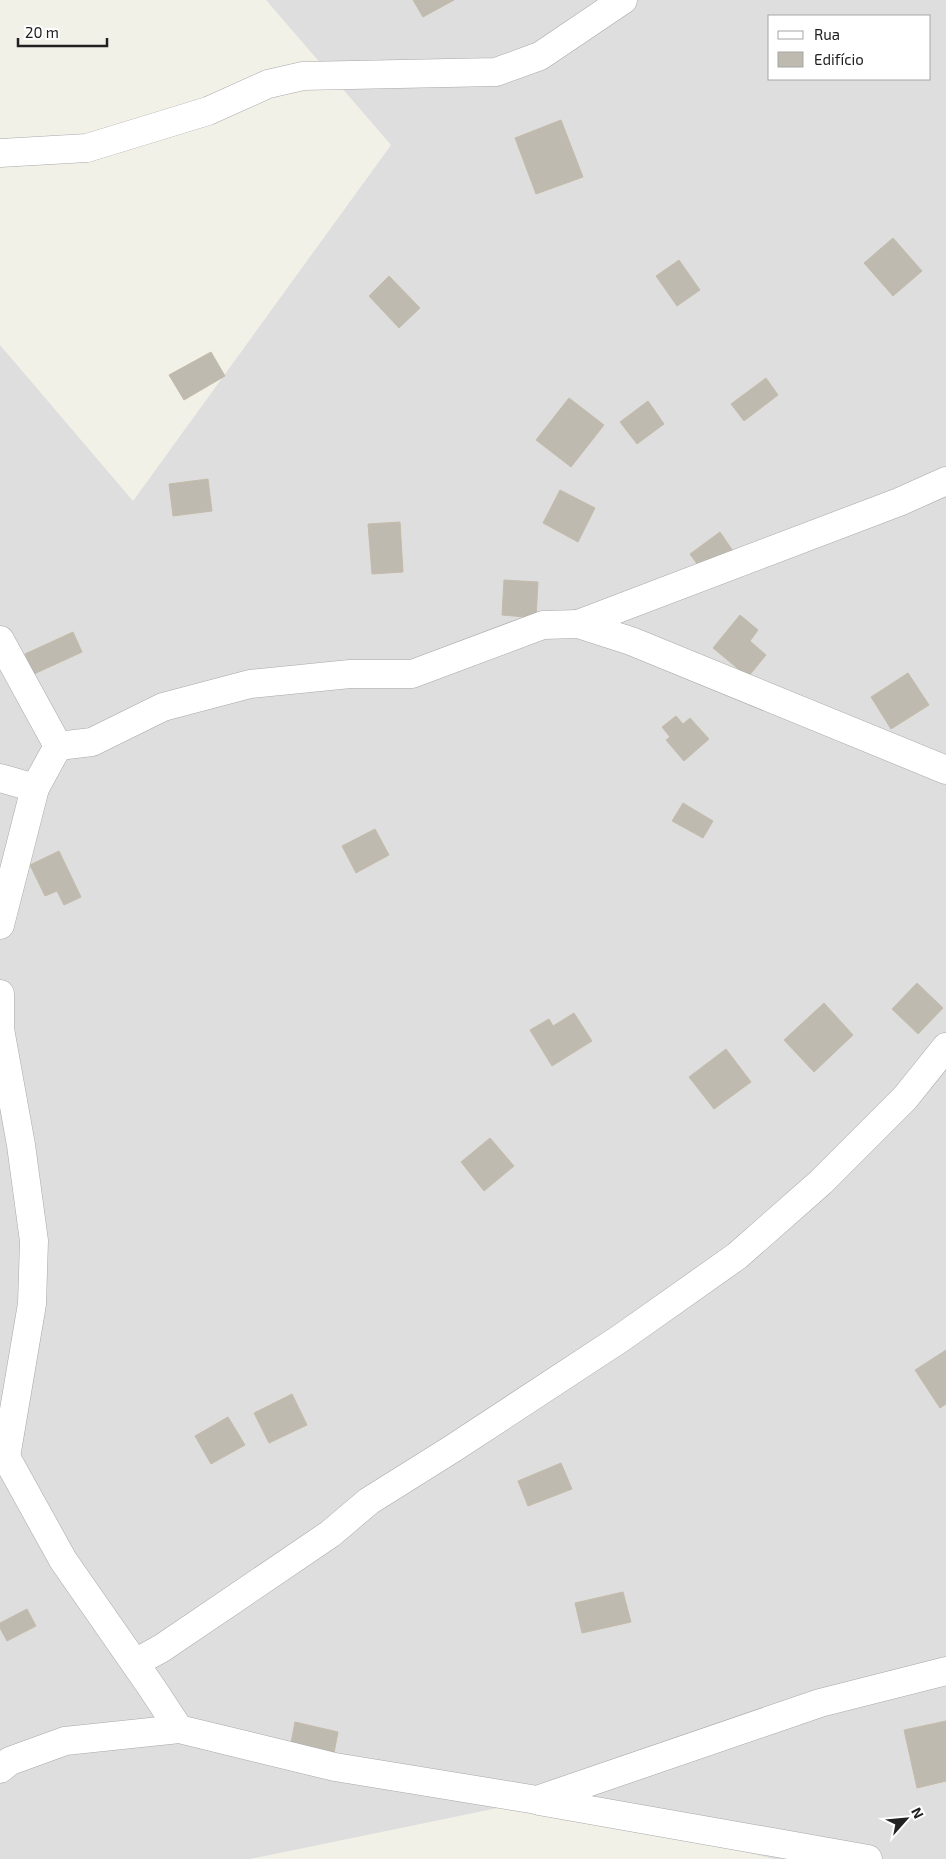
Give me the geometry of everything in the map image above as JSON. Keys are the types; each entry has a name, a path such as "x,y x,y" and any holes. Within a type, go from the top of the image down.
{"street":[{"path":"0,152 88,148 208,111 268,84 303,76 496,72 540,56 623,0"},
{"path":"58,746 92,742 163,707 250,684 350,674 412,674 543,625 578,624 899,502 946,481"},
{"path":"578,624 631,641 946,770"},
{"path":"0,640 58,746"},
{"path":"0,925 35,788 58,746"},
{"path":"0,778 35,788"},
{"path":"0,994 0,1029 21,1145 34,1241 32,1304 3,1454 63,1560 179,1729"},
{"path":"135,1663 162,1648 330,1534 369,1501 621,1338 737,1256 821,1182 905,1098 946,1047"},
{"path":"537,1800 820,1703 946,1671"},
{"path":"0,1769 10,1762 65,1741 179,1729 335,1767 537,1800 868,1859"}],"shaded area":[{"path":"266,0 946,0 946,1859 774,1859 537,1800 250,1859 0,1859 0,345 133,501 391,145"}],"building":[{"path":"413,0 454,0 423,17"},
{"path":"561,120 583,177 536,194 515,138"},
{"path":"893,238 922,271 893,296 864,263"},
{"path":"679,260 700,290 677,306 656,276"},
{"path":"389,276 420,308 399,328 369,296"},
{"path":"211,352 225,376 184,400 169,375"},
{"path":"766,378 778,395 744,421 731,404"},
{"path":"569,398 604,425 571,467 536,440"},
{"path":"648,401 664,424 637,444 620,422"},
{"path":"208,479 212,511 173,516 169,484"},
{"path":"560,490 595,508 578,542 543,523"},
{"path":"400,522 403,572 372,574 368,524"},
{"path":"720,532 735,554 705,575 690,554"},
{"path":"504,580 538,582 536,618 502,615"},
{"path":"740,615 758,630 750,641 766,655 748,677 713,648"},
{"path":"73,632 82,652 34,674 25,654"},
{"path":"908,673 929,705 891,729 871,697"},
{"path":"676,716 683,724 690,718 709,739 684,761 666,740 670,737 662,727"},
{"path":"683,803 713,821 703,838 672,821"},
{"path":"375,829 389,855 356,873 342,846"},
{"path":"59,851 81,897 64,905 57,891 45,896 30,865"},
{"path":"917,983 943,1008 918,1034 892,1009"},
{"path":"824,1003 853,1035 814,1072 784,1040"},
{"path":"574,1013 592,1041 552,1066 530,1030 549,1019 553,1026"},
{"path":"726,1049 751,1082 714,1109 689,1077"},
{"path":"490,1138 514,1166 484,1191 461,1162"},
{"path":"946,1350 946,1404 940,1408 915,1370"},
{"path":"292,1394 307,1425 269,1443 254,1413"},
{"path":"228,1417 245,1445 211,1464 195,1436"},
{"path":"561,1463 572,1489 528,1506 518,1481"},
{"path":"623,1592 631,1622 582,1633 575,1603"},
{"path":"27,1609 36,1626 7,1641 0,1628 0,1623"},
{"path":"946,1721 946,1781 917,1788 904,1730"},
{"path":"295,1722 338,1732 334,1753 291,1743"}]}
